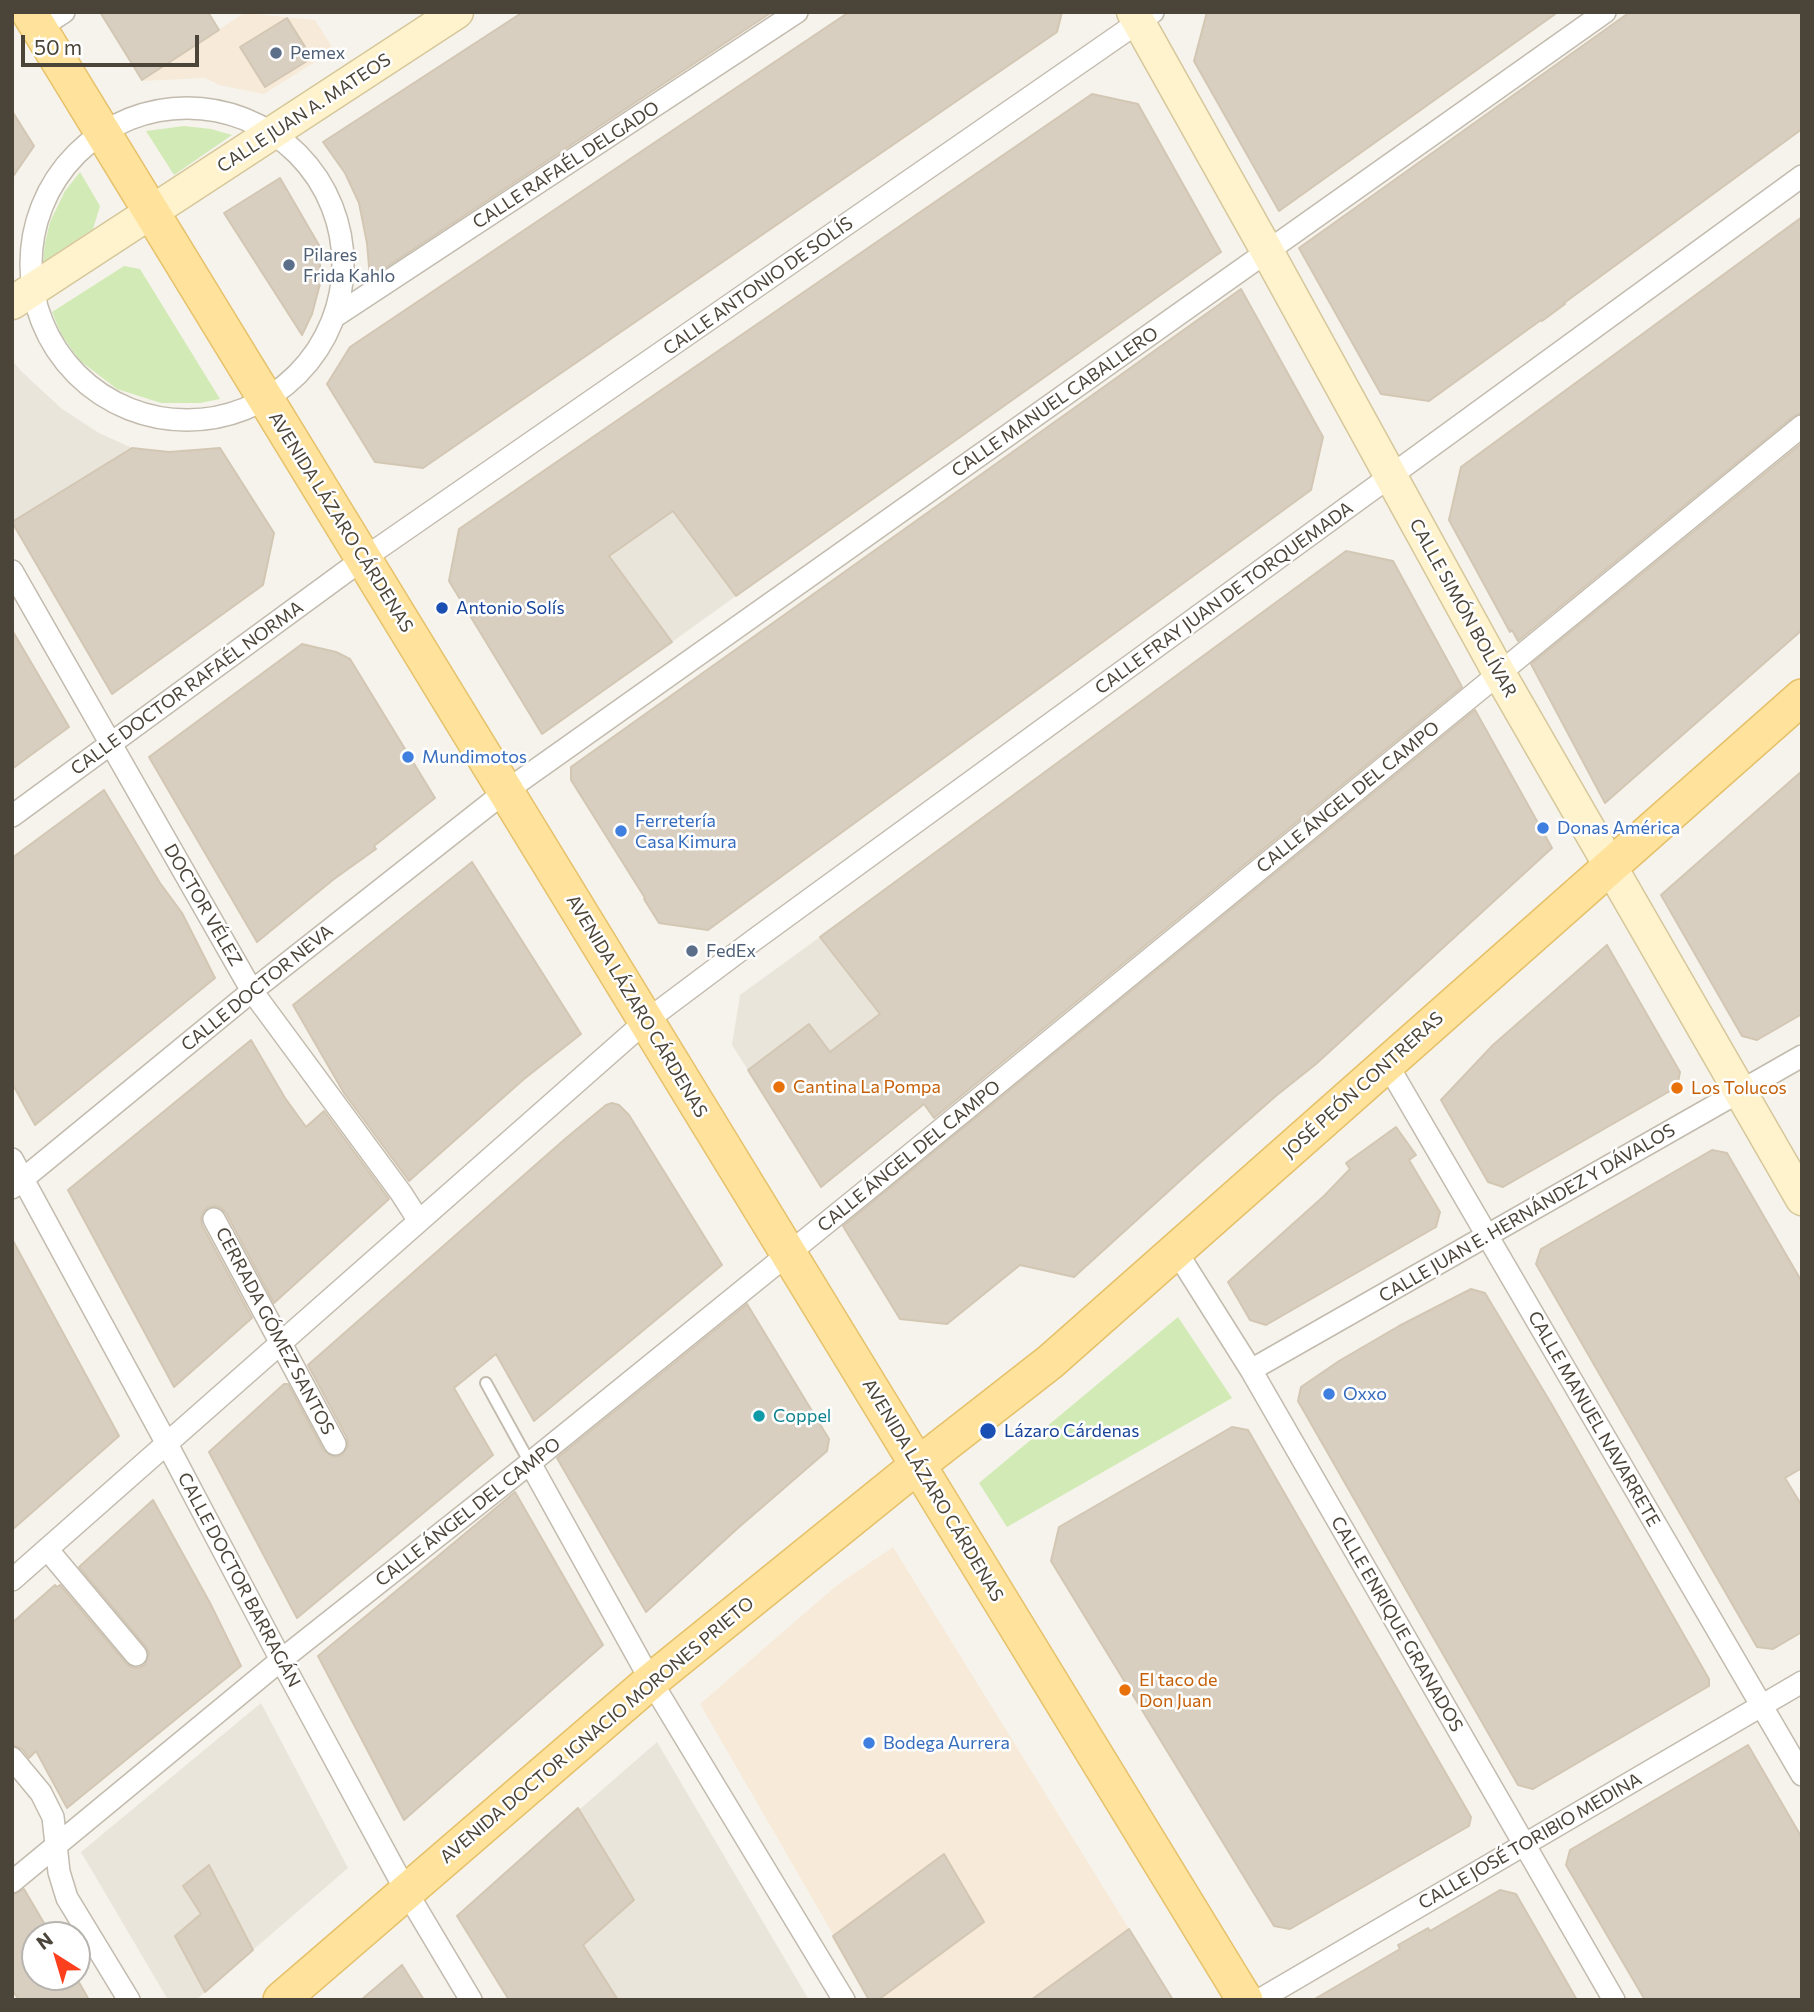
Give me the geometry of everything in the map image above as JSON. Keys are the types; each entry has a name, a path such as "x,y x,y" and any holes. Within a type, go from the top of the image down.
{"main road":[{"name":"AVENIDA LÁZARO CÁRDENAS","path":"44,18 102,133 1245,2000"},
{"name":"JOSÉ PEÓN CONTRERAS","path":"918,1465 1050,1362 1802,697"},
{"name":"AVENIDA DOCTOR IGNACIO MORONES PRIETO","path":"281,2000 651,1681 918,1465"}],"street":[{"name":"CALLE JUAN A. MATEOS","path":"22,297 457,12"},
{"name":"CALLE RAFAÉL DELGADO","path":"334,317 797,12"},
{"name":"CALLE MANUEL CABALLERO","path":"506,792 1605,12"},
{"name":"CALLE SIMÓN BOLÍVAR","path":"1142,16 1267,251 1499,673 1802,1199"},
{"name":"CALLE ANTONIO DE SOLÍS","path":"362,559 1142,16"},
{"path":"189,107 219,110 248,119 274,132 301,156 322,183 336,215 343,249 343,284 334,317 318,350 294,378 265,399 241,410 203,419 164,419 126,408 92,388 64,361 22,297 39,214 56,179 81,149 102,133 119,122 159,110 189,107"},
{"name":"CALLE FRAY JUAN DE TORQUEMADA","path":"12,1580 646,1021 1802,176"},
{"name":"CALLE ÁNGEL DEL CAMPO","path":"12,1882 281,1660 530,1464 1802,426"},
{"name":"CALLE DOCTOR RAFAÉL NORMA","path":"12,816 362,559"},
{"name":"DOCTOR VÉLEZ","path":"12,571 252,991 419,1221"},
{"name":"CALLE DOCTOR NEVA","path":"18,1184 252,991 506,792"},
{"name":"CALLE JUAN E. HERNÁNDEZ Y DÁVALOS","path":"1251,1370 1802,1056"},
{"name":"CALLE MANUEL NAVARRETE","path":"1387,1064 1802,1775"},
{"name":"CALLE DOCTOR BARRAGÁN","path":"12,1158 18,1184 167,1444 406,1891 471,2000"},
{"name":"CERRADA GÓMEZ SANTOS","path":"214,1219 335,1444"},
{"name":"CALLE ENRIQUE GRANADOS","path":"1176,1251 1251,1370 1614,2000"},
{"path":"530,1464 651,1681 844,2000"},
{"path":"47,1549 136,1655"},
{"name":"CALLE JOSÉ TORIBIO MEDINA","path":"1259,2000 1802,1682"},
{"path":"12,1758 41,1793 53,1817 59,1872 67,1898 129,2000"}],"lane":[{"path":"486,1383 530,1464"}],"shaded area":[{"path":"244,13 315,20 334,50 264,94 219,85 205,78 142,81"},
{"path":"12,360 62,409 99,433 132,448 12,522"},
{"path":"673,511 736,596 672,642 609,556"},
{"path":"820,937 880,1014 830,1052 808,1024 748,1070 732,1045 740,995"},
{"name":"Bodega Aurrera","path":"893,1547 1129,1929 1031,2000 869,2000 700,1704 836,1586"},
{"path":"261,1703 348,1868 253,1950 208,1865 184,1886 201,1914 175,1936 205,1992 196,2000 168,2000 81,1852"},
{"path":"657,1742 809,2000 618,2000 583,1945 634,1900 579,1810"}],"green space":[{"path":"184,126 232,135 174,175 146,131"},
{"path":"80,172 100,206 93,229 43,262 50,222 65,191"},
{"path":"124,266 140,269 220,399 200,403 161,403 117,389 79,360 61,334 52,312"},
{"name":"Lázaro Cárdenas","path":"1178,1317 1232,1398 1007,1527 979,1483"}],"building":[{"path":"100,12 208,12 219,30 142,80"},
{"path":"523,12 772,12 370,278 367,243 359,203 345,173 323,142"},
{"path":"849,12 1062,12 1057,32 423,468 375,462 327,384 350,347"},
{"path":"1207,12 1558,12 1279,211 1194,61"},
{"path":"1630,12 1802,12 1802,129 1429,401 1381,394 1299,248"},
{"name":"Pemex","path":"287,18 312,58 265,87 240,47"},
{"path":"1092,94 1138,104 1221,252 736,596 673,511 609,556 672,642 542,734 449,581 459,529"},
{"path":"12,111 34,146 12,178"},
{"name":"Pilares Frida Kahlo","path":"280,178 320,247 320,284 312,314 302,335 224,213"},
{"path":"1802,217 1802,413 1794,416 1518,641 1512,630 1510,632 1449,520 1461,467"},
{"path":"1241,289 1323,437 1311,490 708,930 659,923 571,780 571,767"},
{"path":"1802,443 1802,630 1605,803 1531,664"},
{"path":"132,448 169,452 220,448 274,533 263,585 112,694 12,522"},
{"path":"1346,551 1393,561 1462,687 934,1118 924,1104 821,1187 748,1070 809,1024 830,1052 880,1014 820,937"},
{"path":"12,630 69,727 12,769"},
{"path":"302,644 336,652 350,659 435,798 374,846 376,849 334,879 257,942 149,757"},
{"path":"1475,710 1552,848 1316,1064 1203,1160 1074,1277 1020,1265 947,1324 900,1319 843,1226"},
{"path":"1802,771 1802,1014 1757,1040 1742,1036 1661,895"},
{"path":"104,790 160,883 182,913 215,978 35,1125 12,1083 12,858"},
{"path":"472,862 581,1034 524,1079 409,1181 344,1093 293,1005"},
{"path":"1607,945 1680,1072 1677,1087 1503,1187 1488,1182 1441,1100 1493,1045"},
{"path":"251,1040 285,1098 306,1127 324,1111 389,1199 274,1303 226,1213 215,1206 207,1208 201,1218 202,1225 252,1318 174,1387 68,1190"},
{"path":"612,1103 619,1105 629,1115 722,1265 534,1421 496,1354 454,1388 493,1455 297,1618 209,1452 284,1384 288,1384 324,1451 334,1457 342,1455 348,1445 347,1438 308,1365 565,1139"},
{"path":"1396,1127 1416,1155 1409,1160 1440,1212 1436,1227 1266,1325 1250,1320 1228,1282 1324,1196 1350,1169 1346,1163"},
{"path":"1712,1150 1727,1153 1802,1282 1802,1468 1785,1478 1802,1506 1802,1632 1773,1649 1757,1647 1536,1264 1541,1249"},
{"path":"12,1239 119,1436 12,1530"},
{"path":"1471,1289 1485,1293 1709,1679 1709,1686 1533,1789 1518,1785 1298,1401 1301,1387 1339,1361"},
{"path":"747,1304 829,1439 827,1451 646,1612 557,1458"},
{"path":"1232,1427 1248,1430 1471,1817 1469,1826 1290,1929 1274,1926 1051,1561 1059,1527"},
{"path":"515,1492 603,1645 404,1820 318,1656"},
{"path":"153,1500 210,1603 241,1666 67,1808 36,1751 29,1758 22,1749 12,1745 12,1623 55,1585 60,1585 126,1663 138,1668 145,1665 149,1653 146,1647 79,1567"},
{"path":"1748,1745 1802,1838 1802,2000 1645,2000 1566,1865 1570,1850"},
{"path":"578,1808 634,1900 583,1945 618,2000 509,2000 457,1916"},
{"path":"944,1854 984,1922 878,2000 869,2000 833,1936"},
{"path":"209,1865 253,1950 205,1992 175,1936 201,1914 183,1886"},
{"path":"24,1889 43,1921 21,1921 21,1991 84,1991 89,2000 19,2000 12,1990 12,1895"},
{"path":"1500,1890 1516,1894 1577,2000 1313,2000 1400,1949 1398,1945 1428,1928 1430,1931"},
{"path":"1129,1929 1173,2000 1031,2000"},
{"path":"402,1965 424,2000 361,2000"}],"place":[{"name":"Pemex","path":"276,53"},
{"name":"Pilares Frida Kahlo","path":"289,265"},
{"name":"Antonio Solís","path":"442,608"},
{"name":"Mundimotos","path":"408,757"},
{"name":"Donas América","path":"1543,828"},
{"name":"Ferretería Casa Kimura","path":"621,831"},
{"name":"FedEx","path":"692,951"},
{"name":"Cantina La Pompa","path":"779,1087"},
{"name":"Los Tolucos","path":"1677,1088"},
{"name":"Oxxo","path":"1329,1394"},
{"name":"Coppel","path":"759,1416"},
{"name":"Lázaro Cárdenas","path":"988,1431"},
{"name":"El taco de Don Juan","path":"1125,1690"},
{"name":"Bodega Aurrera","path":"869,1743"}]}
